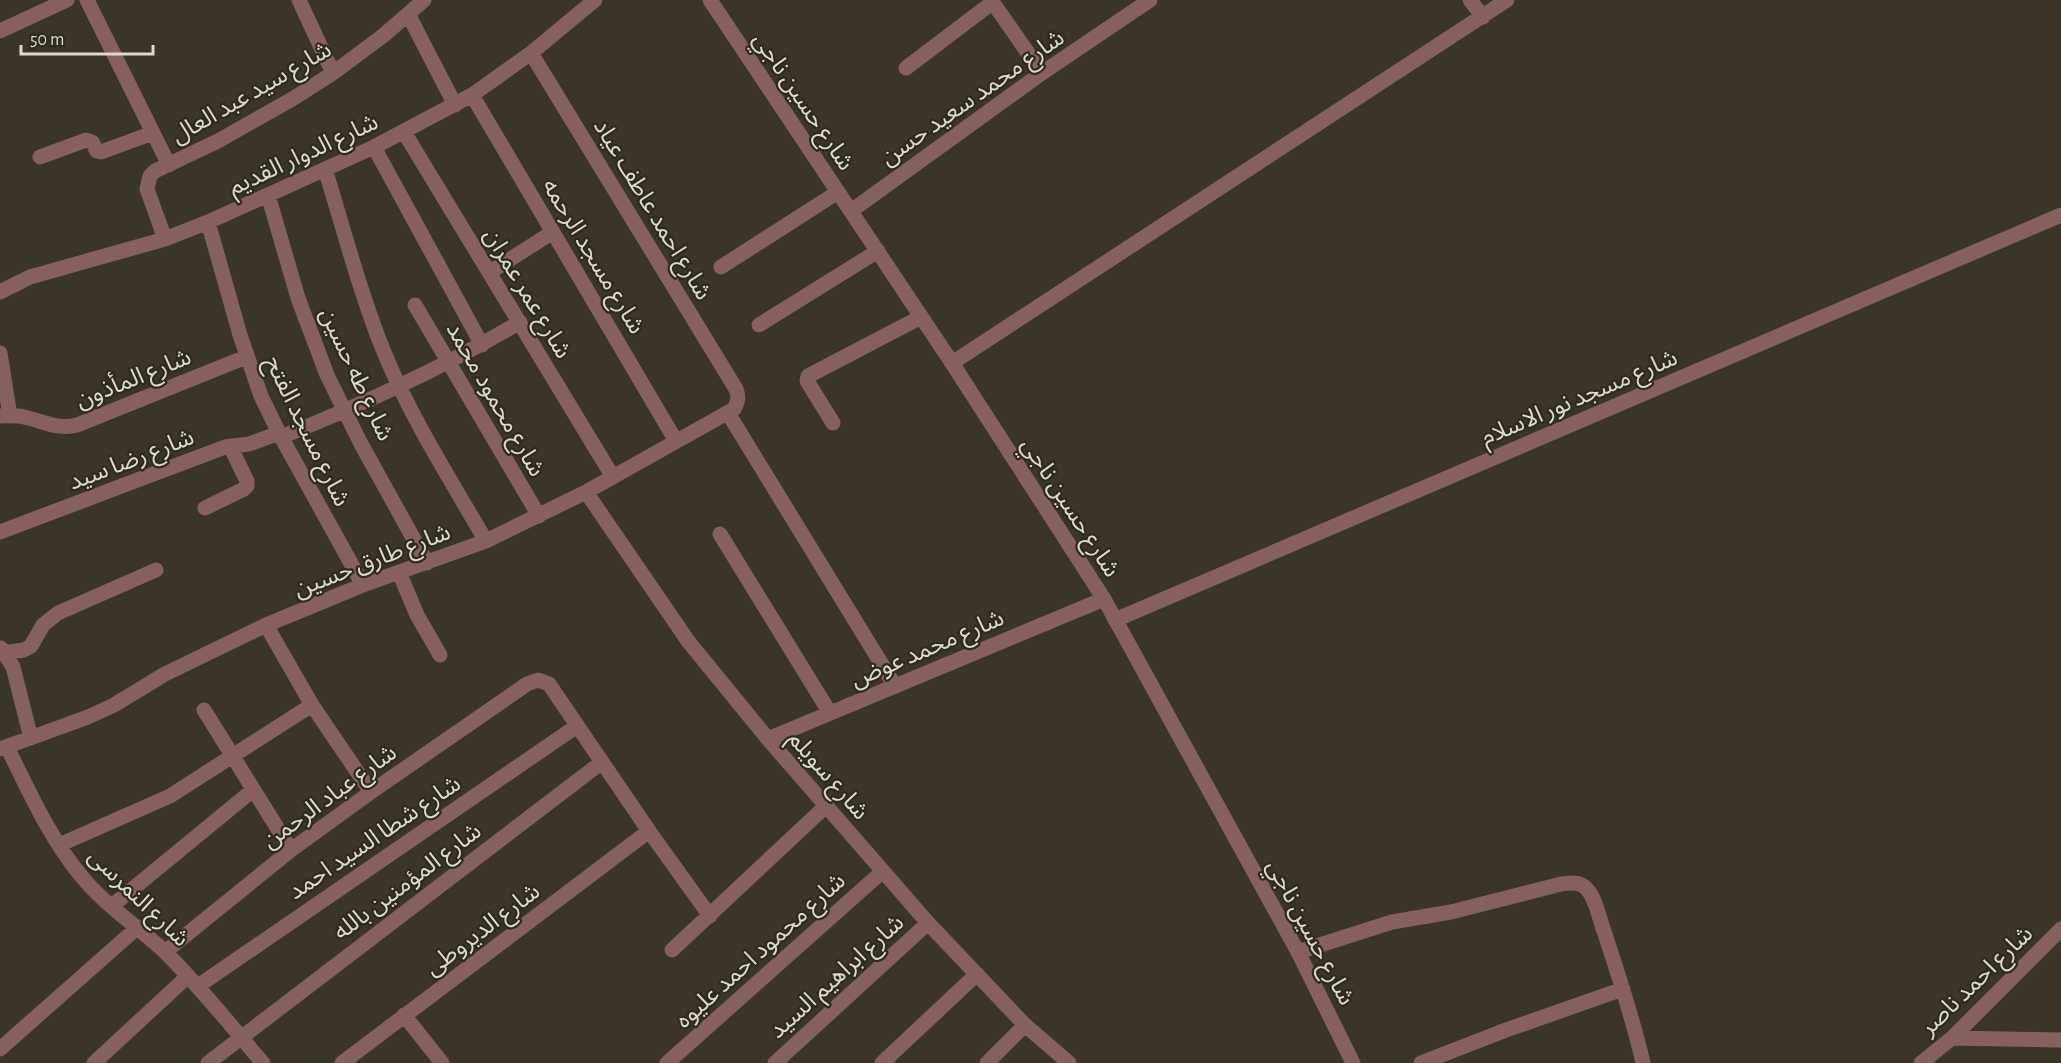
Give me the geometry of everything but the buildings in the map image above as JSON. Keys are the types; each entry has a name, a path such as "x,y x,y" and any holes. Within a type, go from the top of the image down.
{"street":[{"path":"0,31 45,5 67,0"},
{"path":"87,0 169,165"},
{"path":"298,0 333,73"},
{"name":"شارع الدوار القديم","path":"0,292 30,277 165,239 374,147 471,95 531,53 595,0"},
{"name":"شارع حسين ناجي","path":"710,0 952,363 1104,599 1298,952 1353,1063"},
{"name":"شارع محمد سعيد حسن","path":"850,211 1150,0"},
{"path":"1470,0 1483,17"},
{"path":"952,363 1507,0"},
{"path":"906,68 995,2 1042,74"},
{"path":"417,5 455,105"},
{"name":"شارع سيد عبد العال","path":"165,239 147,189 150,176 155,171 218,141 294,98 333,73 417,5"},
{"name":"شارع احمد عاطف عياد","path":"531,53 736,389 739,396 738,403 728,413"},
{"name":"شارع مسجد الرحمه","path":"471,95 676,441"},
{"name":"شارع عمر عمران","path":"404,132 614,477"},
{"path":"40,157 86,140 92,142 97,151 101,152 153,133"},
{"path":"374,147 482,345"},
{"path":"325,169 359,284 399,387 486,541"},
{"path":"720,267 838,192"},
{"name":"شارع طه حسين","path":"268,195 311,337 345,412 427,562"},
{"name":"شارع مسجد نور الاسلام","path":"1115,620 2061,215"},
{"name":"شارع مسجد الفتح","path":"208,222 246,357 261,396 280,435 363,585"},
{"path":"490,272 554,232"},
{"path":"759,325 878,251"},
{"name":"شارع محمود محمد","path":"415,305 539,516"},
{"path":"833,423 807,381 808,376 921,317"},
{"name":"شارع رضا سيد","path":"0,532 230,446 249,444 280,435 345,412 482,345 520,322"},
{"path":"0,353 5,416"},
{"name":"شارع المأذون","path":"5,416 22,416 54,427 66,428 246,357"},
{"path":"728,413 895,686"},
{"name":"شارع طارق حسين","path":"3,748 96,713 165,674 266,625 363,585 486,541 586,492 728,413"},
{"path":"205,508 247,486 248,481 230,446"},
{"name":"شارع سويلم","path":"586,492 688,641 768,739 928,923 1025,1025 1069,1063"},
{"path":"720,534 830,713"},
{"path":"2,650 24,650 31,646 43,625 58,613 156,570"},
{"path":"399,572 417,615 440,655"},
{"name":"شارع محمد عوض","path":"768,739 1104,599"},
{"path":"266,625 312,705 371,792"},
{"path":"2,650 13,667 31,738"},
{"name":"شارع عباد الرحمن","path":"165,952 291,850 527,684 538,680 549,684 577,726"},
{"path":"59,845 170,796 312,705"},
{"path":"204,710 291,850"},
{"path":"577,726 710,916"},
{"name":"شارع شطا السيد احمد","path":"94,1063 193,981 577,726"},
{"name":"شارع النمرسى","path":"3,748 59,845 83,878 165,952 263,1063"},
{"name":"شارع المؤمنين بالله","path":"208,1063 240,1036 602,762"},
{"path":"112,906 253,790"},
{"path":"672,950 826,806"},
{"name":"شارع الديروطى","path":"350,1061 404,1016 649,831"},
{"name":"شارع محمود احمد عليوه","path":"668,1063 883,871"},
{"path":"1298,952 1392,922 1451,912 1573,882 1582,884 1589,890 1623,989 1643,1063"},
{"name":"شارع ابراهيم السيد","path":"775,1063 928,923"},
{"path":"0,1049 138,927"},
{"name":"شارع احمد ناصر","path":"1922,1063 1952,1038 2061,929"},
{"path":"882,1063 976,974"},
{"path":"1420,1063 1623,989"},
{"path":"404,1016 442,1063"},
{"path":"987,1063 1025,1025"},
{"path":"1952,1038 2061,1040"}]}
